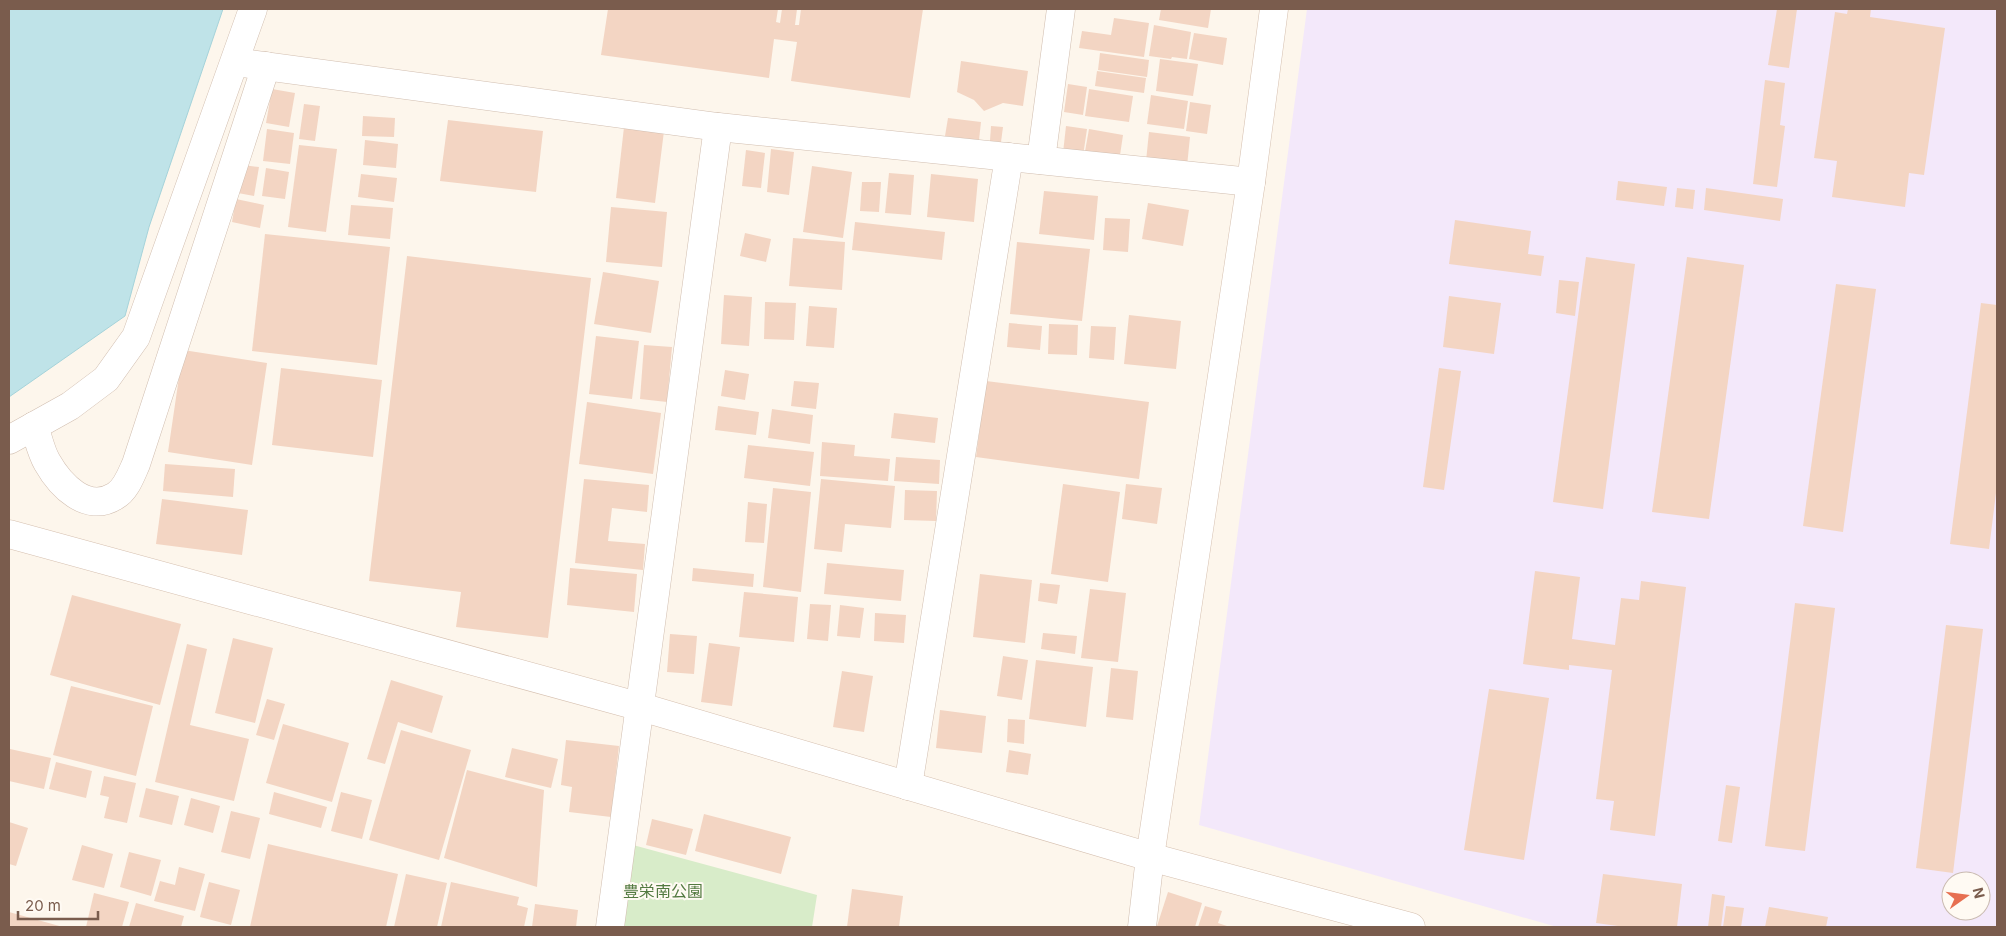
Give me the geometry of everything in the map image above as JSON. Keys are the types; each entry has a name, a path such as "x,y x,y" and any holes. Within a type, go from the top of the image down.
{"street":[{"path":"9,440 70,406 106,379 136,337 253,9"},
{"path":"1041,160 1061,9"},
{"path":"1142,927 1150,857 1251,182 1274,9"},
{"path":"235,62 718,127 1251,182"},
{"path":"34,426 46,461 62,483 73,494 101,502 116,496 126,484 136,464 266,66"},
{"path":"610,927 718,127"},
{"path":"908,786 1009,157"},
{"path":"9,534 641,707 1150,857 1411,927"}],"shaded area":[{"path":"1307,9 1997,9 1997,927 1557,927 1199,825"}],"green space":[{"name":"豊栄南公園","path":"633,845 817,895 812,927 618,927"}],"water":[{"path":"9,9 223,9 149,227 125,316 9,397"}],"building":[{"path":"608,9 778,9 776,22 780,23 782,9 797,9 795,25 799,25 801,9 923,9 910,98 791,81 797,42 774,39 769,78 601,55"},
{"path":"1161,9 1211,9 1208,28 1159,20"},
{"path":"1777,9 1797,9 1789,68 1768,65"},
{"path":"1848,9 1871,9 1870,17 1945,28 1924,175 1909,173 1905,207 1832,197 1837,161 1814,158 1835,12 1847,14"},
{"path":"1114,18 1149,23 1144,57 1079,48 1082,31 1111,35"},
{"path":"1154,25 1191,32 1187,59 1149,56"},
{"path":"1194,33 1227,38 1223,65 1189,59"},
{"path":"1100,53 1149,60 1147,77 1098,70"},
{"path":"1160,59 1198,64 1193,96 1156,91"},
{"path":"961,61 1028,71 1023,106 1003,103 984,111 974,100 957,92"},
{"path":"1097,71 1146,78 1144,93 1095,86"},
{"path":"1765,80 1785,83 1780,125 1785,126 1777,187 1753,184"},
{"path":"1068,84 1087,87 1083,115 1064,112"},
{"path":"272,89 295,93 289,127 266,123"},
{"path":"1089,89 1133,96 1129,122 1085,116"},
{"path":"1151,95 1188,101 1184,129 1147,124"},
{"path":"1190,102 1211,105 1207,134 1186,131"},
{"path":"304,104 320,106 315,141 299,139"},
{"path":"363,116 395,118 394,137 362,136"},
{"path":"948,118 981,122 979,140 945,136"},
{"path":"448,120 543,131 536,192 440,181"},
{"path":"991,126 1003,127 1001,142 990,141"},
{"path":"1066,126 1087,129 1083,156 1063,153"},
{"path":"624,127 664,131 655,203 616,198"},
{"path":"267,129 294,133 290,164 263,161"},
{"path":"1089,129 1123,135 1119,162 1084,157"},
{"path":"1149,132 1190,137 1187,166 1146,161"},
{"path":"365,140 398,144 396,168 363,165"},
{"path":"299,145 337,149 326,232 288,227"},
{"path":"771,149 794,152 789,195 767,192"},
{"path":"746,150 765,153 761,188 742,186"},
{"path":"243,165 259,167 254,196 238,193"},
{"path":"812,166 852,172 843,238 803,232"},
{"path":"266,168 289,172 285,199 262,196"},
{"path":"889,173 914,175 911,215 885,213"},
{"path":"361,174 397,178 394,202 358,197"},
{"path":"931,174 978,179 974,222 927,217"},
{"path":"1618,181 1667,187 1664,206 1616,200"},
{"path":"862,182 881,182 879,212 860,211"},
{"path":"1677,188 1695,190 1693,209 1675,207"},
{"path":"1706,188 1783,199 1780,221 1704,210"},
{"path":"1044,191 1098,196 1094,240 1039,234"},
{"path":"236,199 264,205 260,228 232,222"},
{"path":"1148,203 1189,210 1183,246 1142,239"},
{"path":"351,205 393,208 390,239 348,235"},
{"path":"611,207 667,212 662,267 606,262"},
{"path":"1105,218 1130,219 1128,252 1103,250"},
{"path":"1455,220 1531,231 1528,254 1544,256 1541,276 1449,264"},
{"path":"855,222 945,232 942,260 852,250"},
{"path":"745,233 771,239 766,262 740,256"},
{"path":"265,234 390,247 377,365 252,351"},
{"path":"793,238 845,242 842,290 789,286"},
{"path":"1017,242 1090,249 1082,321 1010,314"},
{"path":"407,256 591,278 548,638 456,627 461,592 369,581"},
{"path":"1586,257 1635,264 1603,509 1553,502"},
{"path":"1687,257 1744,265 1709,519 1652,512"},
{"path":"603,272 659,281 651,333 594,324"},
{"path":"1559,280 1579,282 1575,316 1556,313"},
{"path":"1836,284 1876,289 1843,532 1803,526"},
{"path":"724,295 752,297 749,346 721,344"},
{"path":"1449,296 1501,303 1494,354 1443,347"},
{"path":"765,302 796,303 794,340 764,339"},
{"path":"1981,303 1997,305 1997,485 1989,549 1950,544"},
{"path":"809,306 837,308 834,348 806,346"},
{"path":"1129,315 1181,321 1176,369 1124,364"},
{"path":"1009,323 1042,326 1040,350 1007,347"},
{"path":"1049,324 1078,325 1077,355 1048,354"},
{"path":"1091,326 1116,327 1114,360 1089,358"},
{"path":"596,336 639,341 632,399 589,394"},
{"path":"644,345 672,347 667,402 640,399"},
{"path":"183,350 267,363 252,465 168,452"},
{"path":"281,368 382,380 373,457 272,445"},
{"path":"1439,368 1461,371 1444,490 1423,487"},
{"path":"725,370 749,374 745,400 721,396"},
{"path":"794,381 819,383 816,409 791,406"},
{"path":"986,381 1149,402 1139,479 976,457"},
{"path":"587,402 661,413 653,474 579,464"},
{"path":"718,406 759,412 756,435 715,430"},
{"path":"772,409 813,415 810,444 768,438"},
{"path":"894,413 938,418 935,443 891,438"},
{"path":"822,442 855,445 854,456 890,459 888,481 820,476"},
{"path":"748,445 814,452 810,486 744,478"},
{"path":"896,457 940,460 939,484 894,481"},
{"path":"165,464 235,469 233,497 163,491"},
{"path":"584,479 649,485 647,512 612,508 608,541 645,544 643,570 575,563"},
{"path":"821,479 895,486 891,528 845,524 842,552 814,549"},
{"path":"1063,484 1120,492 1108,582 1051,574"},
{"path":"1126,484 1162,488 1157,524 1122,519"},
{"path":"773,488 811,492 801,592 763,587"},
{"path":"905,490 937,491 936,521 904,520"},
{"path":"162,499 248,510 242,555 156,544"},
{"path":"748,502 767,504 764,543 745,542"},
{"path":"827,563 904,570 901,601 824,594"},
{"path":"570,568 637,574 634,612 567,605"},
{"path":"693,568 754,574 753,587 692,581"},
{"path":"1535,571 1580,577 1572,639 1615,645 1621,598 1639,600 1641,581 1686,587 1655,836 1610,830 1614,801 1596,799 1612,670 1569,665 1569,670 1523,664"},
{"path":"980,574 1032,580 1025,643 973,637"},
{"path":"1040,583 1060,585 1057,604 1038,601"},
{"path":"1090,589 1126,593 1118,662 1081,658"},
{"path":"744,592 798,597 794,642 739,637"},
{"path":"72,595 181,624 160,705 50,675"},
{"path":"1795,603 1835,608 1805,851 1765,846"},
{"path":"810,604 831,605 828,641 807,639"},
{"path":"840,605 864,608 860,638 837,636"},
{"path":"875,613 906,615 904,643 874,641"},
{"path":"1946,625 1983,629 1953,871 1916,868"},
{"path":"1043,633 1077,636 1075,654 1041,649"},
{"path":"670,634 697,636 694,674 667,672"},
{"path":"233,638 273,648 255,723 215,713"},
{"path":"709,643 740,647 732,706 701,702"},
{"path":"187,644 207,649 190,725 249,739 234,801 155,782"},
{"path":"1003,656 1028,660 1022,700 997,696"},
{"path":"1036,660 1093,667 1086,727 1029,719"},
{"path":"1111,668 1138,671 1133,720 1106,717"},
{"path":"842,671 873,676 864,732 833,727"},
{"path":"391,680 443,696 432,733 398,722 385,764 367,759"},
{"path":"71,686 153,706 136,776 53,755"},
{"path":"1489,689 1549,698 1524,860 1464,850"},
{"path":"267,699 285,704 274,740 256,735"},
{"path":"940,710 986,716 982,753 936,748"},
{"path":"1008,719 1025,720 1024,744 1007,742"},
{"path":"283,724 349,743 332,802 266,783"},
{"path":"401,730 471,750 439,860 369,840"},
{"path":"566,740 619,746 611,817 569,812 572,787 561,785"},
{"path":"512,748 558,759 551,788 505,777"},
{"path":"10,749 51,758 44,789 9,781"},
{"path":"1009,750 1031,754 1028,775 1006,772"},
{"path":"56,762 92,771 86,798 49,789"},
{"path":"467,770 544,790 537,887 444,858"},
{"path":"104,776 136,783 127,823 104,818 109,797 100,795"},
{"path":"1726,785 1740,787 1732,843 1718,841"},
{"path":"146,788 179,796 172,825 139,817"},
{"path":"274,792 327,807 321,828 269,814"},
{"path":"341,792 372,800 362,839 331,831"},
{"path":"191,798 220,806 213,833 184,825"},
{"path":"231,811 260,818 250,859 221,852"},
{"path":"704,814 791,837 781,874 695,851"},
{"path":"652,819 693,829 686,855 646,845"},
{"path":"9,822 28,828 16,866 9,864"},
{"path":"268,844 398,874 386,927 250,927"},
{"path":"82,845 113,854 104,888 72,880"},
{"path":"129,852 161,860 151,896 120,887"},
{"path":"179,867 205,874 195,911 154,901 160,881 175,885"},
{"path":"406,874 447,883 437,927 394,927"},
{"path":"1603,874 1682,884 1677,927 1625,927 1596,923"},
{"path":"209,882 240,890 231,925 200,917"},
{"path":"451,882 519,897 517,905 528,908 524,927 441,927"},
{"path":"852,889 903,896 899,927 847,927"},
{"path":"1168,892 1202,903 1195,927 1157,926"},
{"path":"94,893 129,902 122,927 86,927"},
{"path":"1712,894 1725,896 1721,927 1708,927"},
{"path":"136,903 184,916 181,927 129,927"},
{"path":"535,904 578,910 576,927 532,927"},
{"path":"1205,906 1222,911 1218,923 1230,927 1198,927"},
{"path":"1726,906 1744,908 1741,927 1723,927"},
{"path":"1769,907 1828,917 1826,927 1765,927"},
{"path":"9,912 63,927 9,927"}]}
